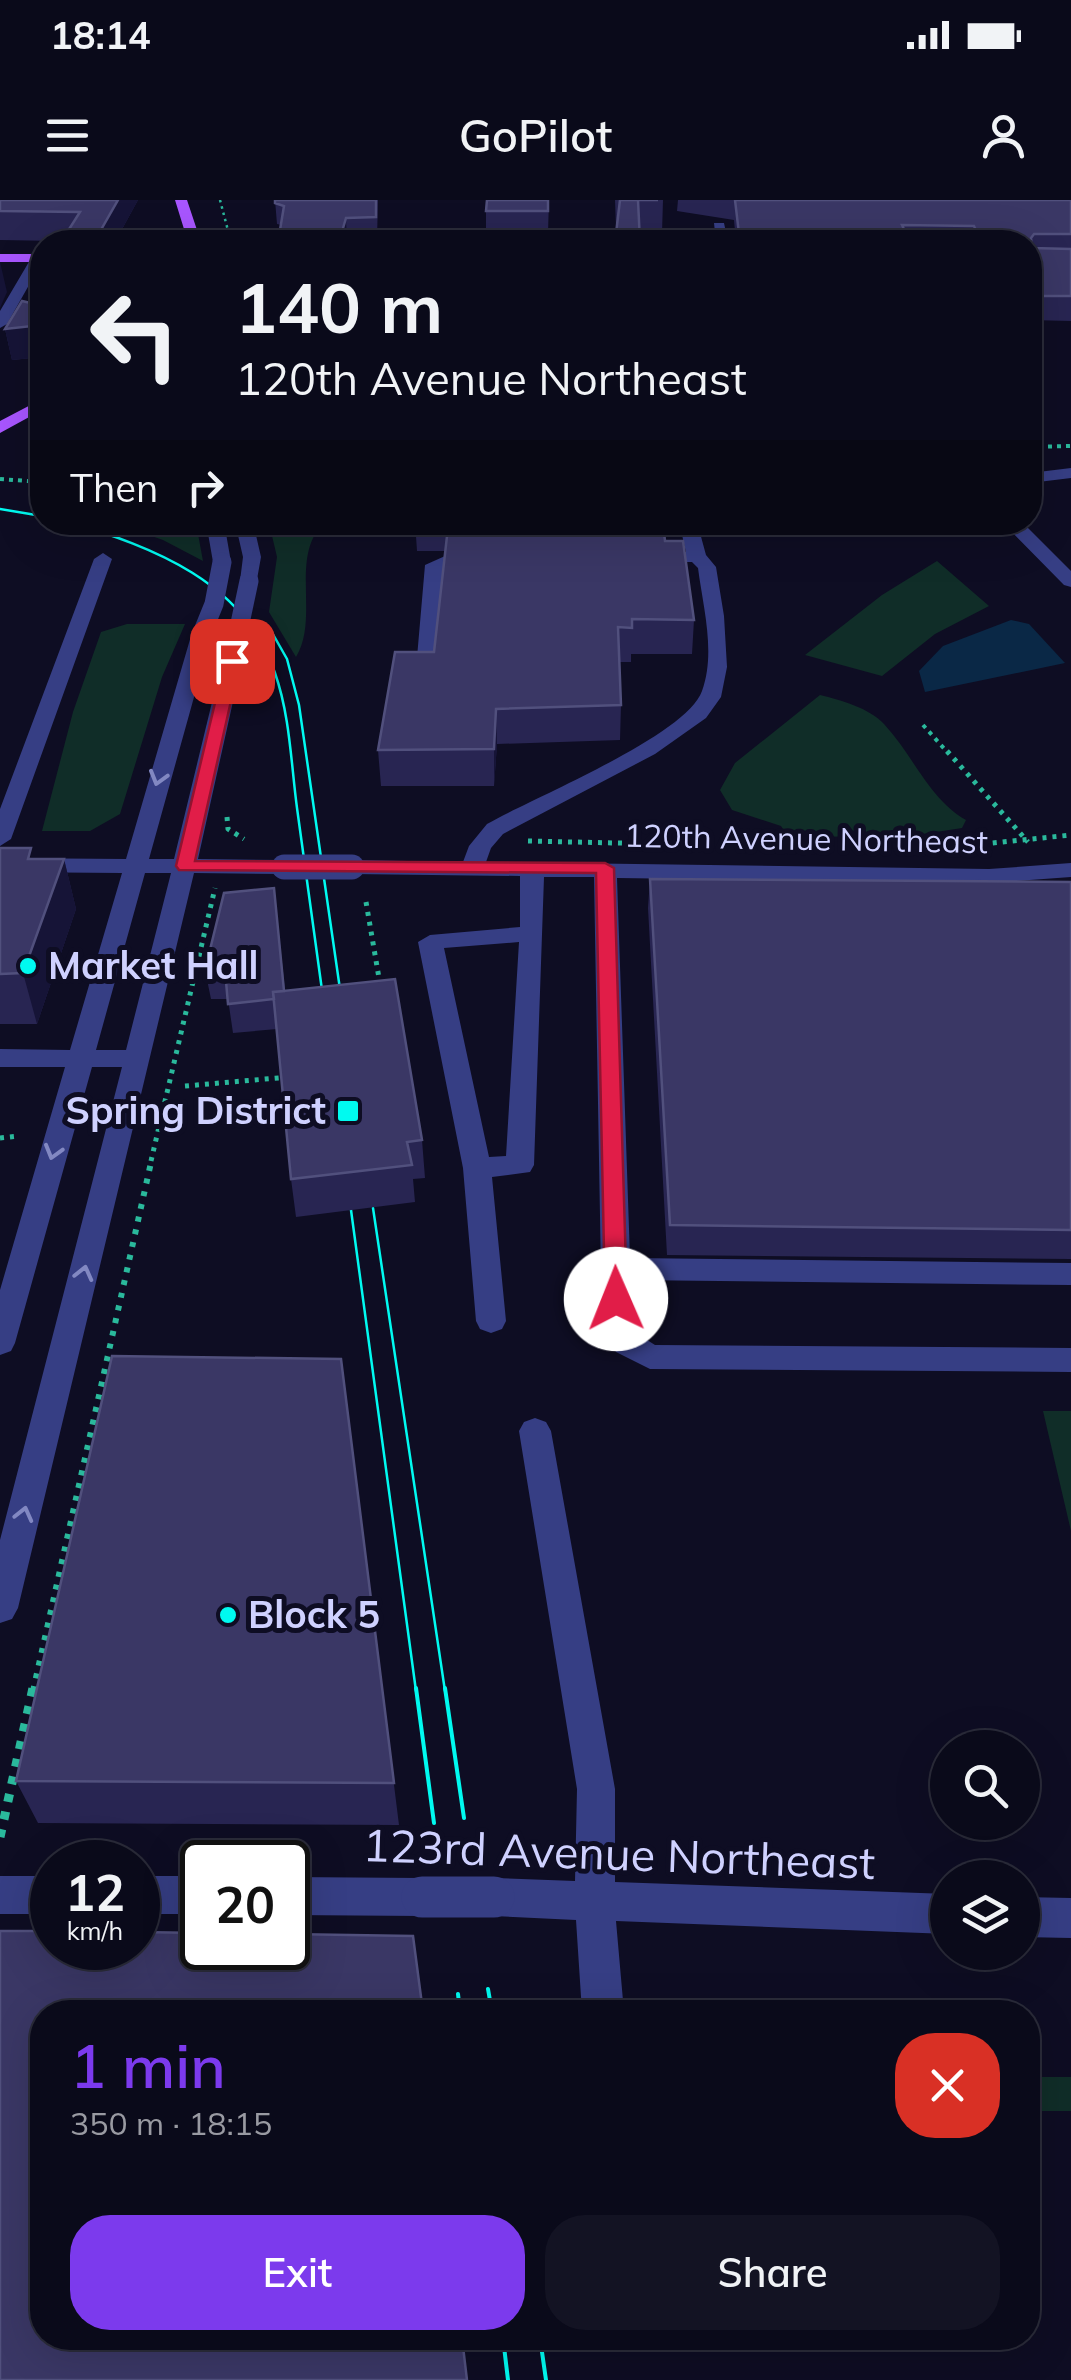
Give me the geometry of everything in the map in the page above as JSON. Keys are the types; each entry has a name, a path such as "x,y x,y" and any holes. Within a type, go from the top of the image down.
{"main road":[{"path":"181,200 191,230"},
{"path":"0,258 30,258"},
{"path":"0,428 30,411"},
{"path":"0,438 30,425"}],"street":[{"path":"719,226 720,230"},
{"path":"0,324 30,274"},
{"path":"1042,477 1071,473"},
{"path":"0,1343 134,866 201,636 214,604 222,562 218,535"},
{"path":"0,1608 185,866 249,581 252,557 247,535"},
{"path":"474,867 480,846 495,829 683,727 710,700 716,668 707,567 698,558 692,535"},
{"path":"1024,535 1071,581"},
{"path":"426,670 434,566 454,557 510,557"},
{"path":"622,557 698,558"},
{"path":"0,838 102,559"},
{"path":"556,769 582,782"},
{"name":"120th Avenue Northeast","path":"0,865 532,867 990,876 1063,871"},
{"path":"477,1168 520,1166 532,867"},
{"path":"605,868 616,1329 628,1344 650,1357 1071,1360"},
{"path":"491,1321 477,1168 430,942 530,934"},
{"path":"0,1058 138,1058"},
{"path":"616,1269 1071,1274"},
{"path":"535,1431 596,1789 595,1902 601,2000"},
{"path":"0,1895 30,1895"},
{"name":"123rd Avenue Northeast","path":"310,1896 494,1897 930,1913"},
{"path":"1040,1917 1071,1918"}],"path":[{"path":"220,200 228,230"},
{"path":"1042,447 1071,446"},
{"path":"0,479 30,481"},
{"path":"924,725 1026,841 1063,871"},
{"path":"229,808 226,821 233,836 260,840"},
{"path":"935,848 1071,835"},
{"path":"519,842 710,845"},
{"path":"0,1836 210,896"},
{"path":"366,902 382,998"},
{"path":"186,1086 297,1076"},
{"path":"0,1138 19,1136"}],"green space":[{"path":"149,535 198,535 203,561"},
{"path":"272,535 315,535 306,570 306,624 296,657 269,612 277,557"},
{"path":"937,561 989,606 935,634 882,676 805,655 882,595"},
{"path":"127,624 185,624 162,677 120,814 90,831 42,831 73,712 101,632"},
{"path":"820,695 846,702 878,718 931,789 966,820 962,828 910,836 788,837 781,826 732,810 720,790 735,763"},
{"path":"1043,1411 1071,1411 1071,1531"},
{"path":"1040,2077 1071,2077 1071,2111 1040,2111"}],"water":[{"path":"1011,620 1029,624 1065,663 925,692 919,671 943,646"}],"building":[{"path":"0,200 118,200 101,230 69,230 80,212 0,211"},
{"path":"376,200 376,217 346,218 342,230 280,230 284,206 275,203"},
{"path":"487,200 548,200 548,211 486,211"},
{"path":"620,200 638,200 639,230 616,230"},
{"path":"735,200 1071,200 1071,234 902,225 904,230 739,230"},
{"path":"1042,248 1071,249 1071,296 1042,296"},
{"path":"22,301 30,303 30,326 5,329"},
{"path":"664,535 665,541 683,541 694,620 632,619 632,628 618,627 621,705 496,709 494,749 378,750 395,652 434,652 447,536"},
{"path":"0,848 31,848 28,859 64,859 23,973 0,974"},
{"path":"650,879 1071,882 1071,1230 670,1225"},
{"path":"274,888 284,991 273,992 274,999 228,1004 225,970 205,970 224,893"},
{"name":"Spring District","path":"395,979 422,1140 407,1142 412,1165 291,1179 273,992"},
{"name":"Block 5","path":"112,1356 341,1359 394,1783 16,1781"},
{"path":"0,1931 30,1931 30,1970 160,1970 160,1932 180,1933 180,1970 310,1970 310,1934 413,1936 421,2000 30,2000 30,2350 463,2350 467,2380 0,2380"}],"tram line":[{"path":"0,509 30,514"},
{"path":"108,535 192,573 219,592 261,641 275,673 287,723 325,1012"},
{"path":"270,629 287,659 299,705 343,1010"},
{"path":"373,1208 445,1691"},
{"path":"351,1210 416,1691"},
{"path":"416,1688 434,1823"},
{"path":"445,1688 464,1818"},
{"path":"488,1989 490,2000"},
{"path":"458,1994 459,2000"},
{"path":"504,2350 508,2380"},
{"path":"542,2350 546,2380"}],"place":[{"name":"Market Hall","path":"28,966"},
{"name":"Spring District","path":"348,1111"},
{"name":"Block 5","path":"228,1615"}],"route":[{"path":"232,661 185,866 605,868 616,1299"}]}
